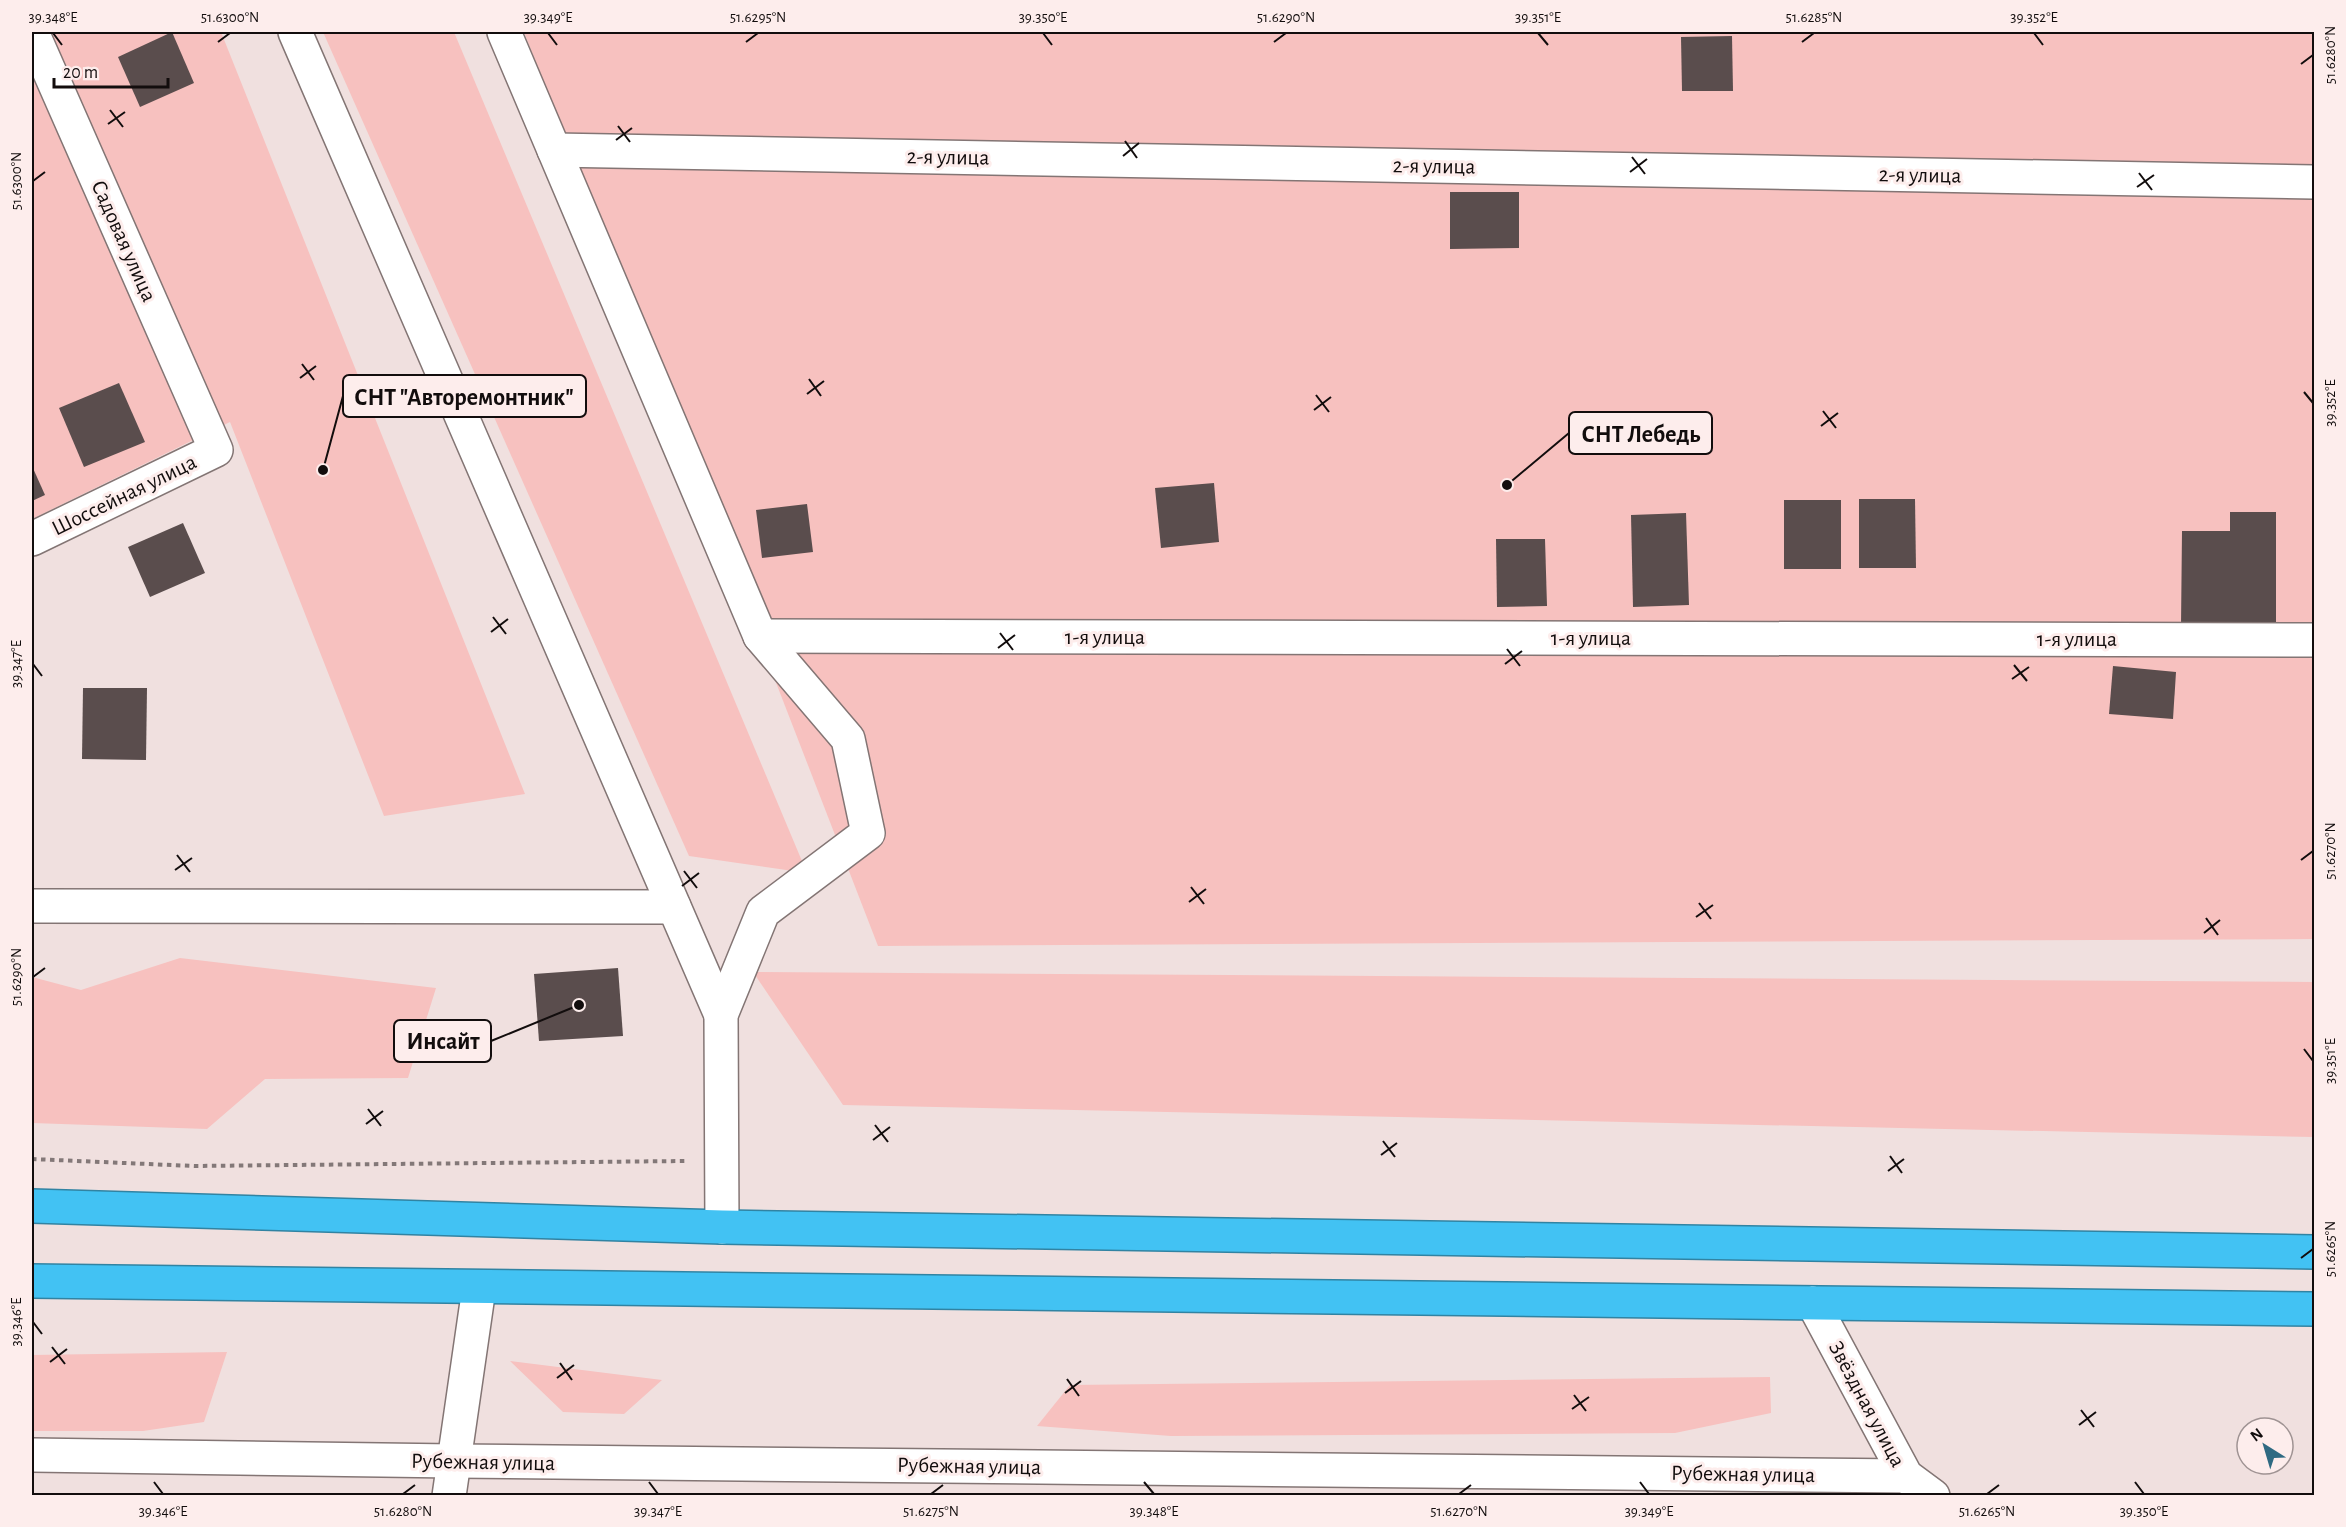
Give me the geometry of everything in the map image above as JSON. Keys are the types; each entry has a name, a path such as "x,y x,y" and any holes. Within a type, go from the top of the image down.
{"highway":[{"path":"32,1206 722,1227 2314,1252"},
{"path":"32,1281 2314,1309"}],"street":[{"name":"Садовая улица","path":"32,32 216,450"},
{"path":"295,32 721,1015"},
{"path":"504,32 760,636 848,739 868,832 763,912 721,1015 722,1227"},
{"name":"2-я улица","path":"554,150 2314,182"},
{"name":"Шоссейная улица","path":"32,540 216,450"},
{"name":"1-я улица","path":"760,636 2314,640"},
{"path":"32,906 674,907"},
{"path":"449,1496 479,1288"},
{"name":"Звёздная улица","path":"1813,1303 1906,1476 1933,1496"},
{"name":"Рубежная улица","path":"32,1455 1906,1476"}],"path":[{"path":"32,1159 194,1166 722,1161"}],"shaded area":[{"path":"32,32 221,32 525,794 384,816 230,422 32,519"},
{"path":"323,32 454,32 807,873 689,856"},
{"path":"524,32 2314,32 2314,939 878,946"},
{"path":"180,958 436,988 408,1078 265,1079 207,1129 32,1123 32,977 81,990"},
{"path":"753,972 2314,982 2314,1137 843,1105"},
{"path":"227,1352 204,1422 143,1431 32,1431 32,1355"},
{"path":"510,1361 662,1380 624,1414 563,1412"},
{"path":"1770,1377 1771,1413 1675,1433 1171,1436 1037,1426 1070,1385"}],"building":[{"path":"172,32 194,83 140,107 118,57"},
{"path":"1732,36 1733,91 1682,91 1681,37"},
{"path":"1450,192 1519,192 1519,248 1450,249"},
{"path":"119,383 145,442 84,467 59,408"},
{"path":"32,466 45,495 32,501"},
{"path":"1214,483 1219,542 1161,548 1155,488"},
{"path":"1859,499 1915,499 1916,568 1859,568"},
{"path":"1784,500 1841,500 1841,569 1784,569"},
{"path":"807,504 813,552 762,558 756,510"},
{"path":"2230,512 2276,512 2276,626 2181,626 2182,531 2230,531"},
{"path":"1686,513 1689,605 1633,607 1631,515"},
{"path":"183,523 205,573 150,597 128,547"},
{"path":"1496,539 1545,539 1547,606 1497,607"},
{"path":"2113,666 2176,672 2173,719 2109,714"},
{"path":"83,688 147,688 146,760 82,759"},
{"path":"618,968 623,1036 539,1041 534,974"}],"place":[{"name":"СНТ \"Авторемонтник\"","path":"323,470"},
{"name":"СНТ Лебедь","path":"1507,485"},
{"name":"Инсайт","path":"579,1005"}]}
